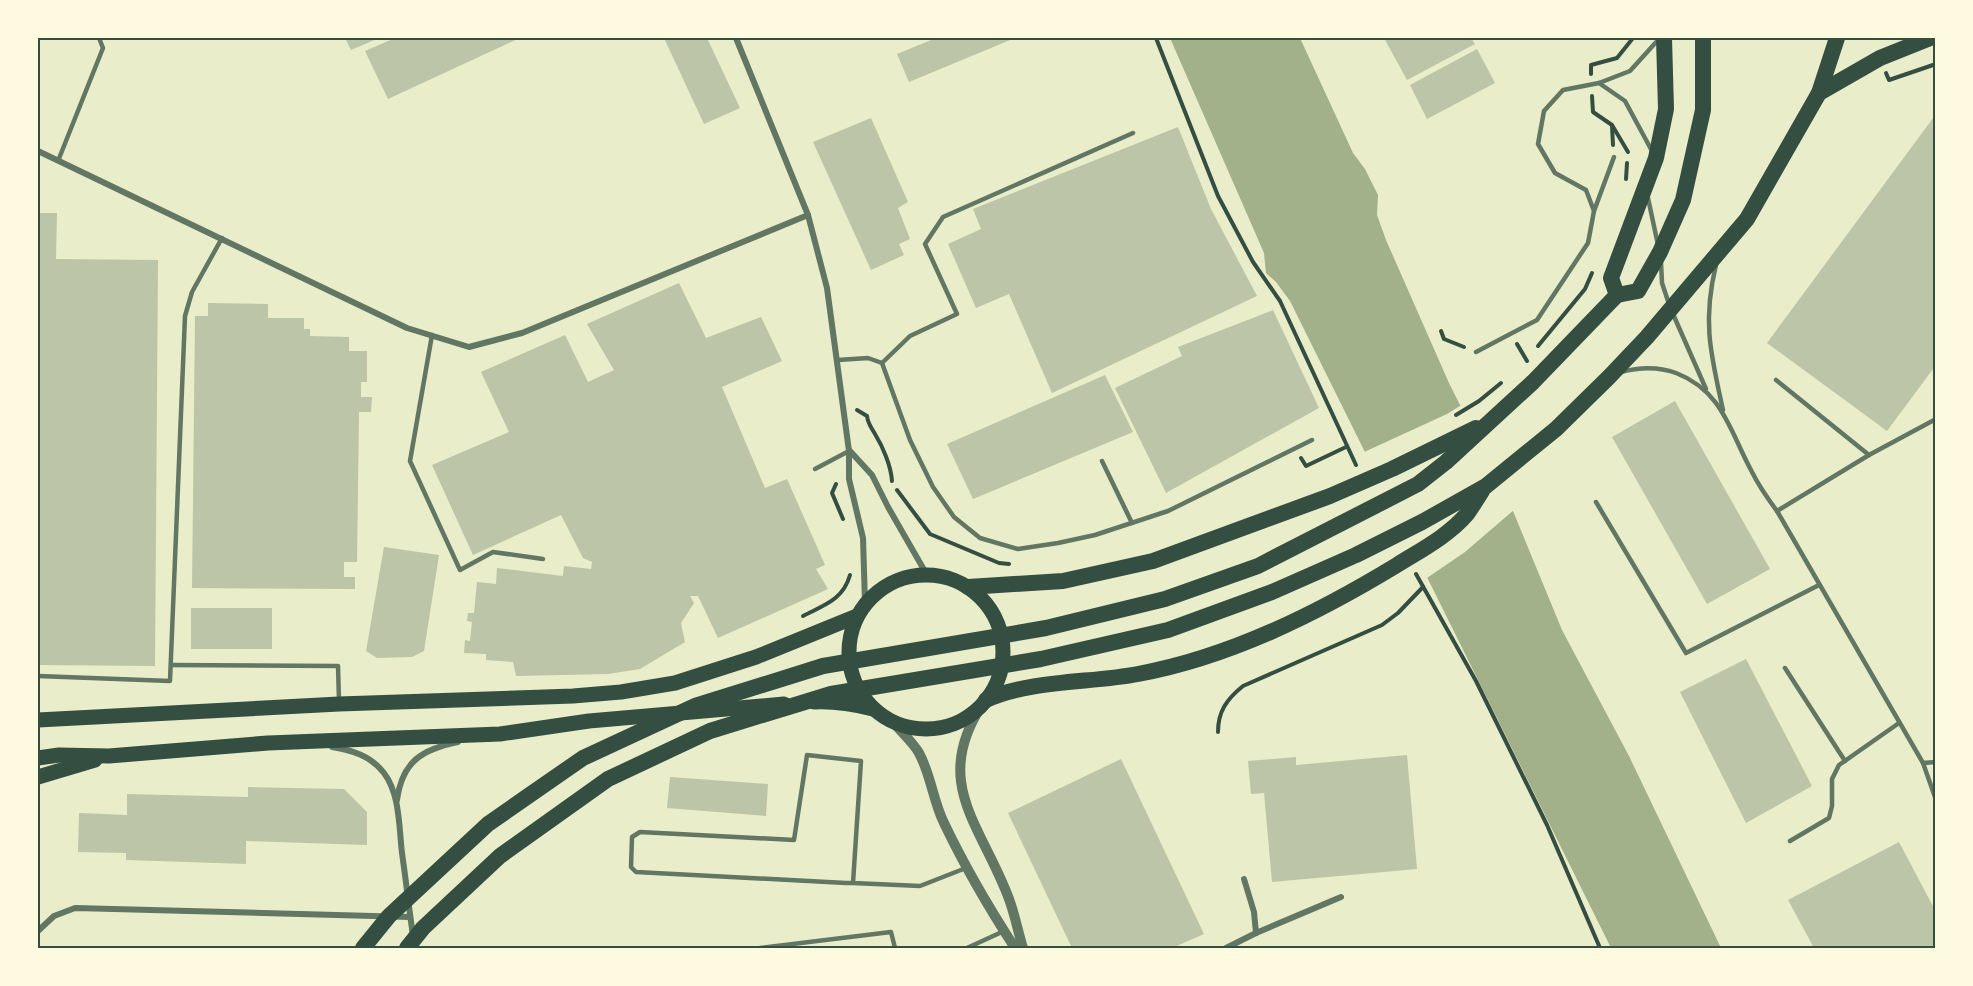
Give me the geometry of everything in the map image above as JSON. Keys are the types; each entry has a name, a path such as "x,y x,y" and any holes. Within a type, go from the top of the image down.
{"highway":[{"path":"1617,295 1611,278 1656,158 1666,109 1662,38"},
{"path":"363,948 389,916 488,824 583,758 695,706 823,666 1046,628 1165,599 1258,566 1418,484 1493,420 1617,295 1638,291 1660,252 1683,200 1703,110 1703,38"},
{"path":"407,948 423,928 500,856 608,779 710,731 831,694 1041,660 1168,630 1272,592 1356,555 1486,486 1566,419 1609,377 1671,309 1747,219 1819,93 1837,38"},
{"path":"1819,93 1880,58 1930,38"},
{"path":"968,587 1063,581 1153,561 1330,496 1493,420"},
{"path":"984,702 1001,693 1138,674 1224,651 1296,619 1369,582 1438,539 1466,514 1486,486"}],"main road":[{"path":"927,574 947,578 968,587 985,603 997,622 1003,645 1002,668 993,691 967,717 941,728 914,728 892,722 873,709 860,693 850,669 848,649 851,631 861,610 885,586 907,577 927,574"},
{"path":"38,720 339,704 573,696 648,688 675,683 756,657 861,610"},
{"path":"38,758 59,755 109,756 216,746 292,742 500,734 589,721 788,703 831,701 873,709"},
{"path":"38,777 109,756"}],"street":[{"path":"735,38 808,215 827,288 849,450 849,479 863,538 861,610"},
{"path":"38,151 407,328 469,347 522,333 808,215"},
{"path":"849,450 872,475 927,574"},
{"path":"984,702 970,723 958,768 968,810 1009,899 1023,948"},
{"path":"892,722 919,753 938,810 966,868 1015,948"},
{"path":"396,806 402,778 417,758 449,744 500,734"},
{"path":"292,742 339,748 367,758 389,780 396,806 414,948"},
{"path":"1244,879 1254,912 1256,933"},
{"path":"1226,948 1341,897"},
{"path":"38,931 54,916 75,908 410,917"}],"lane":[{"path":"58,161 103,48 99,38"},
{"path":"1594,211 1586,190 1555,173 1538,144 1544,111 1563,90 1599,83 1630,70 1662,38"},
{"path":"1599,83 1625,101 1656,158"},
{"path":"882,363 910,336 957,314 925,244 943,217 1133,133"},
{"path":"1476,352 1537,320 1588,243 1594,211 1614,157"},
{"path":"1646,187 1660,252 1662,283 1707,392"},
{"path":"38,676 170,681 185,316 192,292 222,238"},
{"path":"1718,254 1710,290 1708,313 1710,354 1725,415 1752,474 1777,512 1923,763 1935,797 1935,806"},
{"path":"432,335 410,461 460,570 493,552 543,559"},
{"path":"838,360 868,358 882,363"},
{"path":"882,363 910,440 933,487 954,517 980,538 1018,549 1095,535 1168,511 1312,440"},
{"path":"1609,377 1638,367 1669,371 1689,378 1707,392 1725,415"},
{"path":"1776,380 1869,455"},
{"path":"1777,512 1869,455 1935,419"},
{"path":"815,469 849,450"},
{"path":"1102,461 1132,523"},
{"path":"1596,502 1686,653 1819,585"},
{"path":"171,665 338,666 339,704"},
{"path":"1785,668 1845,761"},
{"path":"1790,842 1829,819 1832,806 1832,779 1839,765 1899,723"},
{"path":"853,883 861,761 807,755 794,840 640,832 632,837 631,867 636,872 853,883 920,886 966,868"},
{"path":"1923,763 1935,762"},
{"path":"967,948 1004,931"},
{"path":"760,948 891,932 896,948"}],"path":[{"path":"1155,38 1218,196 1253,262 1280,301 1359,471"},
{"path":"1889,80 1935,64"},
{"path":"1612,125 1614,157"},
{"path":"1440,331 1444,339 1476,352"},
{"path":"1451,417 1479,401 1507,378"},
{"path":"867,416 868,425 875,433 891,471 892,481 903,499"},
{"path":"1306,466 1346,447"},
{"path":"1354,465 1365,461"},
{"path":"832,493 844,521"},
{"path":"1411,566 1476,681 1542,815 1600,948"},
{"path":"795,620 838,598 848,583 851,571"},
{"path":"1218,732 1218,719 1223,708 1230,697 1243,686 1382,625 1398,613 1423,586"}],"shaded area":[{"path":"1170,38 1300,38 1353,153 1365,169 1378,195 1377,215 1386,240 1449,383 1513,511 1562,630 1629,756 1721,948 1611,948 1290,301 1266,273 1264,253"}],"pier":[{"path":"1463,404 1515,509 1465,552 1424,580 1362,453 1447,414"}],"building":[{"path":"345,38 379,38 351,50"},
{"path":"395,38 520,38 388,99 365,51"},
{"path":"664,38 707,38 740,108 704,124"},
{"path":"936,38 1015,38 909,82 897,54"},
{"path":"1384,38 1471,38 1475,44 1407,80"},
{"path":"1477,49 1495,83 1427,119 1410,85"},
{"path":"1936,114 1936,365 1887,431 1767,343"},
{"path":"871,118 908,202 898,208 910,239 899,244 904,255 871,270 813,142"},
{"path":"1178,127 1211,209 1257,296 1052,393 1009,294 976,308 948,244 981,229 973,209"},
{"path":"38,213 57,213 56,259 158,260 155,666 38,665"},
{"path":"679,283 706,338 761,317 782,361 722,387 765,488 787,479 825,565 816,569 828,589 718,638 698,596 690,596 694,603 681,623 685,642 640,669 608,674 516,676 513,662 486,660 486,654 464,653 465,640 470,641 472,622 467,621 468,613 474,613 477,582 496,584 497,568 563,576 564,566 591,569 592,562 583,558 561,515 473,555 432,465 509,432 481,372 565,335 588,382 614,370 587,324"},
{"path":"208,303 268,304 268,318 304,318 304,329 310,329 310,336 349,337 349,351 367,351 367,382 361,382 361,397 372,397 371,412 359,412 357,562 344,562 344,577 355,577 355,589 192,588 195,316 208,316"},
{"path":"1273,310 1319,408 1166,493 1115,388 1182,356 1178,347"},
{"path":"1105,375 1133,432 973,499 947,444"},
{"path":"1675,401 1770,569 1707,604 1612,437"},
{"path":"384,547 439,555 424,651 412,657 377,658 366,651"},
{"path":"191,608 272,608 272,649 191,649"},
{"path":"1746,659 1812,786 1746,823 1680,692"},
{"path":"1407,755 1417,869 1272,882 1264,793 1251,794 1248,761 1296,757 1296,765"},
{"path":"1121,759 1204,934 1172,948 1072,948 1008,813"},
{"path":"670,777 768,784 766,816 667,808"},
{"path":"248,787 344,789 367,812 367,845 246,841 246,864 126,860 126,853 78,852 79,813 127,815 127,794 248,797"},
{"path":"1899,842 1936,912 1936,948 1814,948 1788,900"}]}
